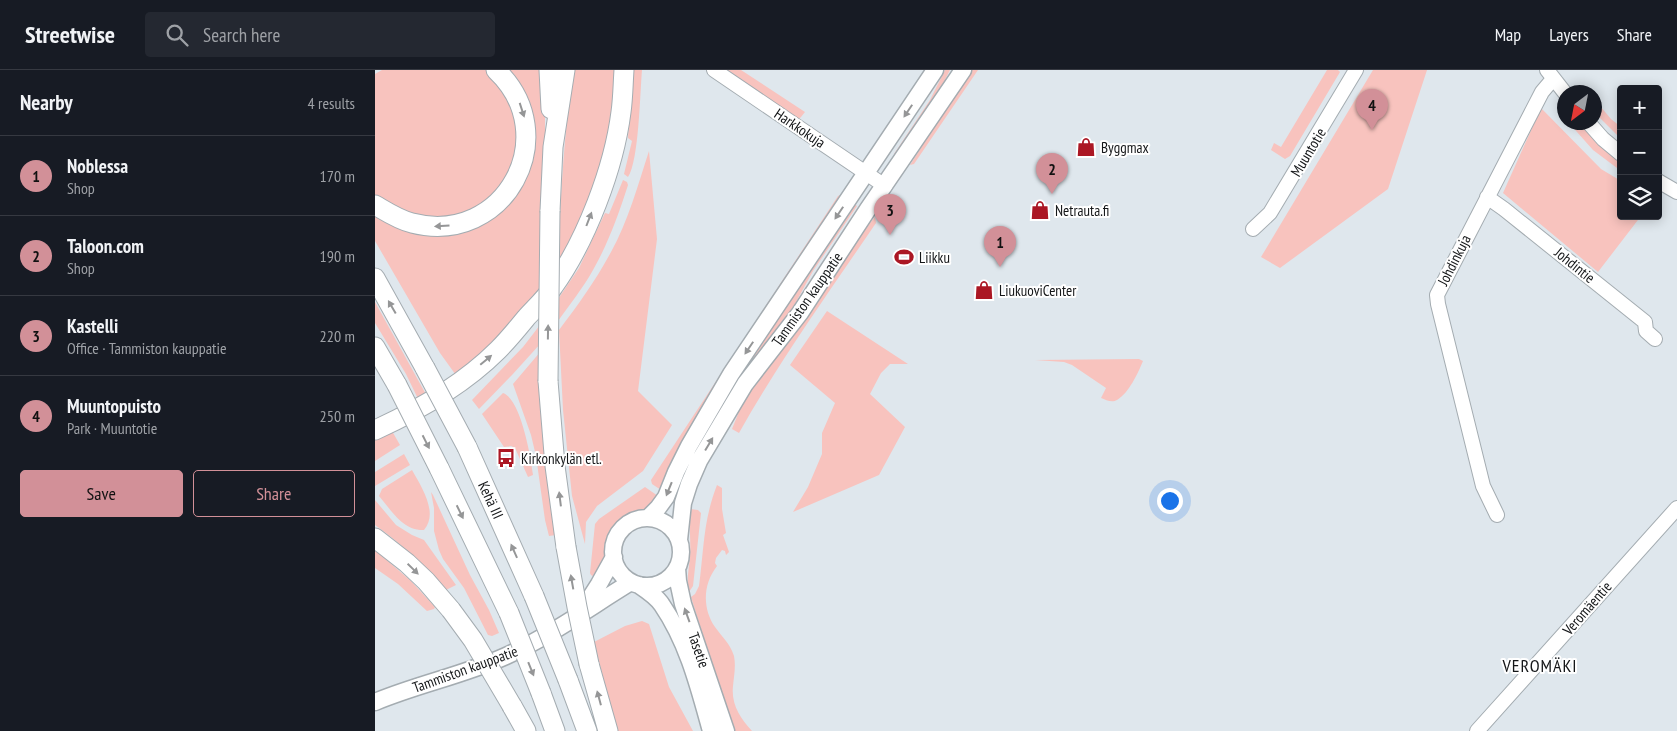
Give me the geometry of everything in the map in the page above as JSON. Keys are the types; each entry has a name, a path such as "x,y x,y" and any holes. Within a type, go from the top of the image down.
{"highway":[{"path":"375,204 392,215 412,223 447,226 482,215 497,204 509,191 523,158 526,132 524,113 515,94 496,70"},
{"path":"549,70 553,147 550,211 548,381 555,466 566,547 577,607 589,664 608,731"},
{"path":"553,147 565,70"},
{"path":"375,430 448,390 464,378 498,350 553,288 586,227 606,177 617,137 624,70"},
{"name":"Kehä III","path":"375,278 467,446 534,596 587,731"},
{"path":"375,347 439,468 509,612 555,731"},
{"path":"375,538 407,563 426,581 451,610 473,640 526,731"}],"main road":[{"name":"Tammiston kauppatie","path":"649,517 666,497 675,472 731,374 935,70"},
{"name":"Tammiston kauppatie","path":"679,540 683,503 689,484 699,461 745,384 800,313 963,70"},
{"path":"649,517 665,523 673,530 679,540 681,550 677,568 669,578 662,582 652,586 635,583 622,575 617,567 613,549 616,538 621,530 632,522 649,517"},
{"name":"Tammiston kauppatie","path":"578,616 614,557"},
{"name":"Tasetie","path":"677,568 683,604 726,731"},
{"name":"Tammiston kauppatie","path":"375,702 504,657 535,642 578,616 609,594 635,583"},
{"name":"Tasetie","path":"635,583 653,594 662,605 687,651 711,731"}],"street":[{"name":"Harkkokuja","path":"714,70 885,186"},
{"name":"Muuntotie","path":"1253,229 1270,213 1356,70"},
{"path":"1550,74 1559,85"},
{"name":"Johdinkuja","path":"1497,514 1483,486 1437,304 1437,294 1550,74"},
{"path":"1595,130 1617,151"},
{"path":"1662,183 1677,192"},
{"name":"Johdintie","path":"1487,197 1504,208 1645,322 1646,332 1655,339"},
{"name":"Veromäentie","path":"1477,731 1677,508"}],"shaded area":[{"path":"382,70 486,70 504,88 521,132 508,181 472,212 432,219 400,211 375,195 375,74"},
{"path":"506,70 545,70 545,145 540,295 458,378 440,353 375,241 375,212 453,233 526,175"},
{"path":"573,70 618,70 616,99 594,193 558,268 563,169"},
{"path":"632,70 642,70 637,142 632,169 628,177 624,174 632,141 628,138"},
{"path":"724,70 741,70 805,112 798,120"},
{"path":"945,70 950,70 933,103 897,156 894,154 930,100"},
{"path":"971,70 978,70 914,164 910,165"},
{"path":"1327,70 1338,70 1340,72 1290,156 1285,159 1271,150 1274,143 1281,147"},
{"path":"1373,70 1427,70 1388,189 1280,268 1261,257"},
{"path":"1541,108 1557,124 1557,130 1563,130 1601,169 1617,179 1617,220 1638,220 1598,272 1503,193"},
{"path":"1602,108 1617,124 1617,135 1602,120"},
{"path":"1575,130 1587,130 1617,159 1617,168 1593,150"},
{"path":"649,151 657,239 638,391 672,425 643,471 597,506 586,522 585,544 572,496 563,410 559,330 593,282 617,240 632,203"},
{"path":"623,180 628,185 604,250 585,283 558,321 558,299 579,268 605,213 609,214"},
{"path":"840,195 844,197 661,490 652,484 651,480"},
{"path":"853,203 857,206 813,271 791,311 677,498 673,497 678,481 717,409"},
{"path":"875,217 876,223 788,353 739,433 732,429 740,409 754,384 812,308"},
{"path":"375,302 428,398 420,403 406,374 375,323"},
{"path":"827,311 908,364 890,364 881,373 870,394 905,427 879,475 793,512 808,487 822,454 822,433 835,403 790,365"},
{"path":"540,325 541,343 479,409 472,400 523,347"},
{"path":"541,351 556,535 549,536 536,456 531,435 513,384"},
{"path":"1139,359 1143,361 1133,382 1121,397 1113,401 1101,398 1106,388 1072,365 1064,362 1035,360"},
{"path":"503,393 515,406 524,430 533,475 528,477 515,448 511,446 504,447 482,414"},
{"path":"392,431 400,445 375,461 375,440"},
{"path":"404,454 410,465 375,486 375,472"},
{"path":"412,470 424,492 429,508 430,516 424,530 404,524 393,514 379,496 382,489"},
{"path":"717,485 722,488 722,509 726,533 723,535 729,552 726,555 725,551 722,550 716,558 715,563 717,566 709,580 706,604 711,620 734,656 733,699 740,716 752,731 733,731 691,597 699,586 706,523"},
{"path":"645,487 658,496 644,510 625,518 615,528 608,542 598,579 590,573 595,524 599,519"},
{"path":"431,492 499,633 492,636 488,635 464,588 443,559 434,531 434,508"},
{"path":"375,500 396,525 424,540 456,585 446,590 412,556 375,525"},
{"path":"690,509 698,510 701,513 693,586 689,592 688,579"},
{"path":"375,550 411,581 435,607 434,609 427,611 398,584 375,568"},
{"path":"642,621 649,624 669,687 693,731 617,731 594,642 625,626"}],"place":[{"name":"Muuntopuisto","path":"1372,130"},
{"name":"Byggmax","path":"1086,147"},
{"name":"Taloon.com","path":"1052,194"},
{"name":"Netrauta.fi","path":"1040,210"},
{"name":"Kastelli","path":"890,235"},
{"name":"Liikku","path":"904,257"},
{"name":"Noblessa","path":"1000,267"},
{"name":"LiukuoviCenter","path":"984,290"},
{"name":"Kirkonkylän etl.","path":"506,458"}],"district":[{"name":"VEROMÄKI","path":"1540,665"}]}
